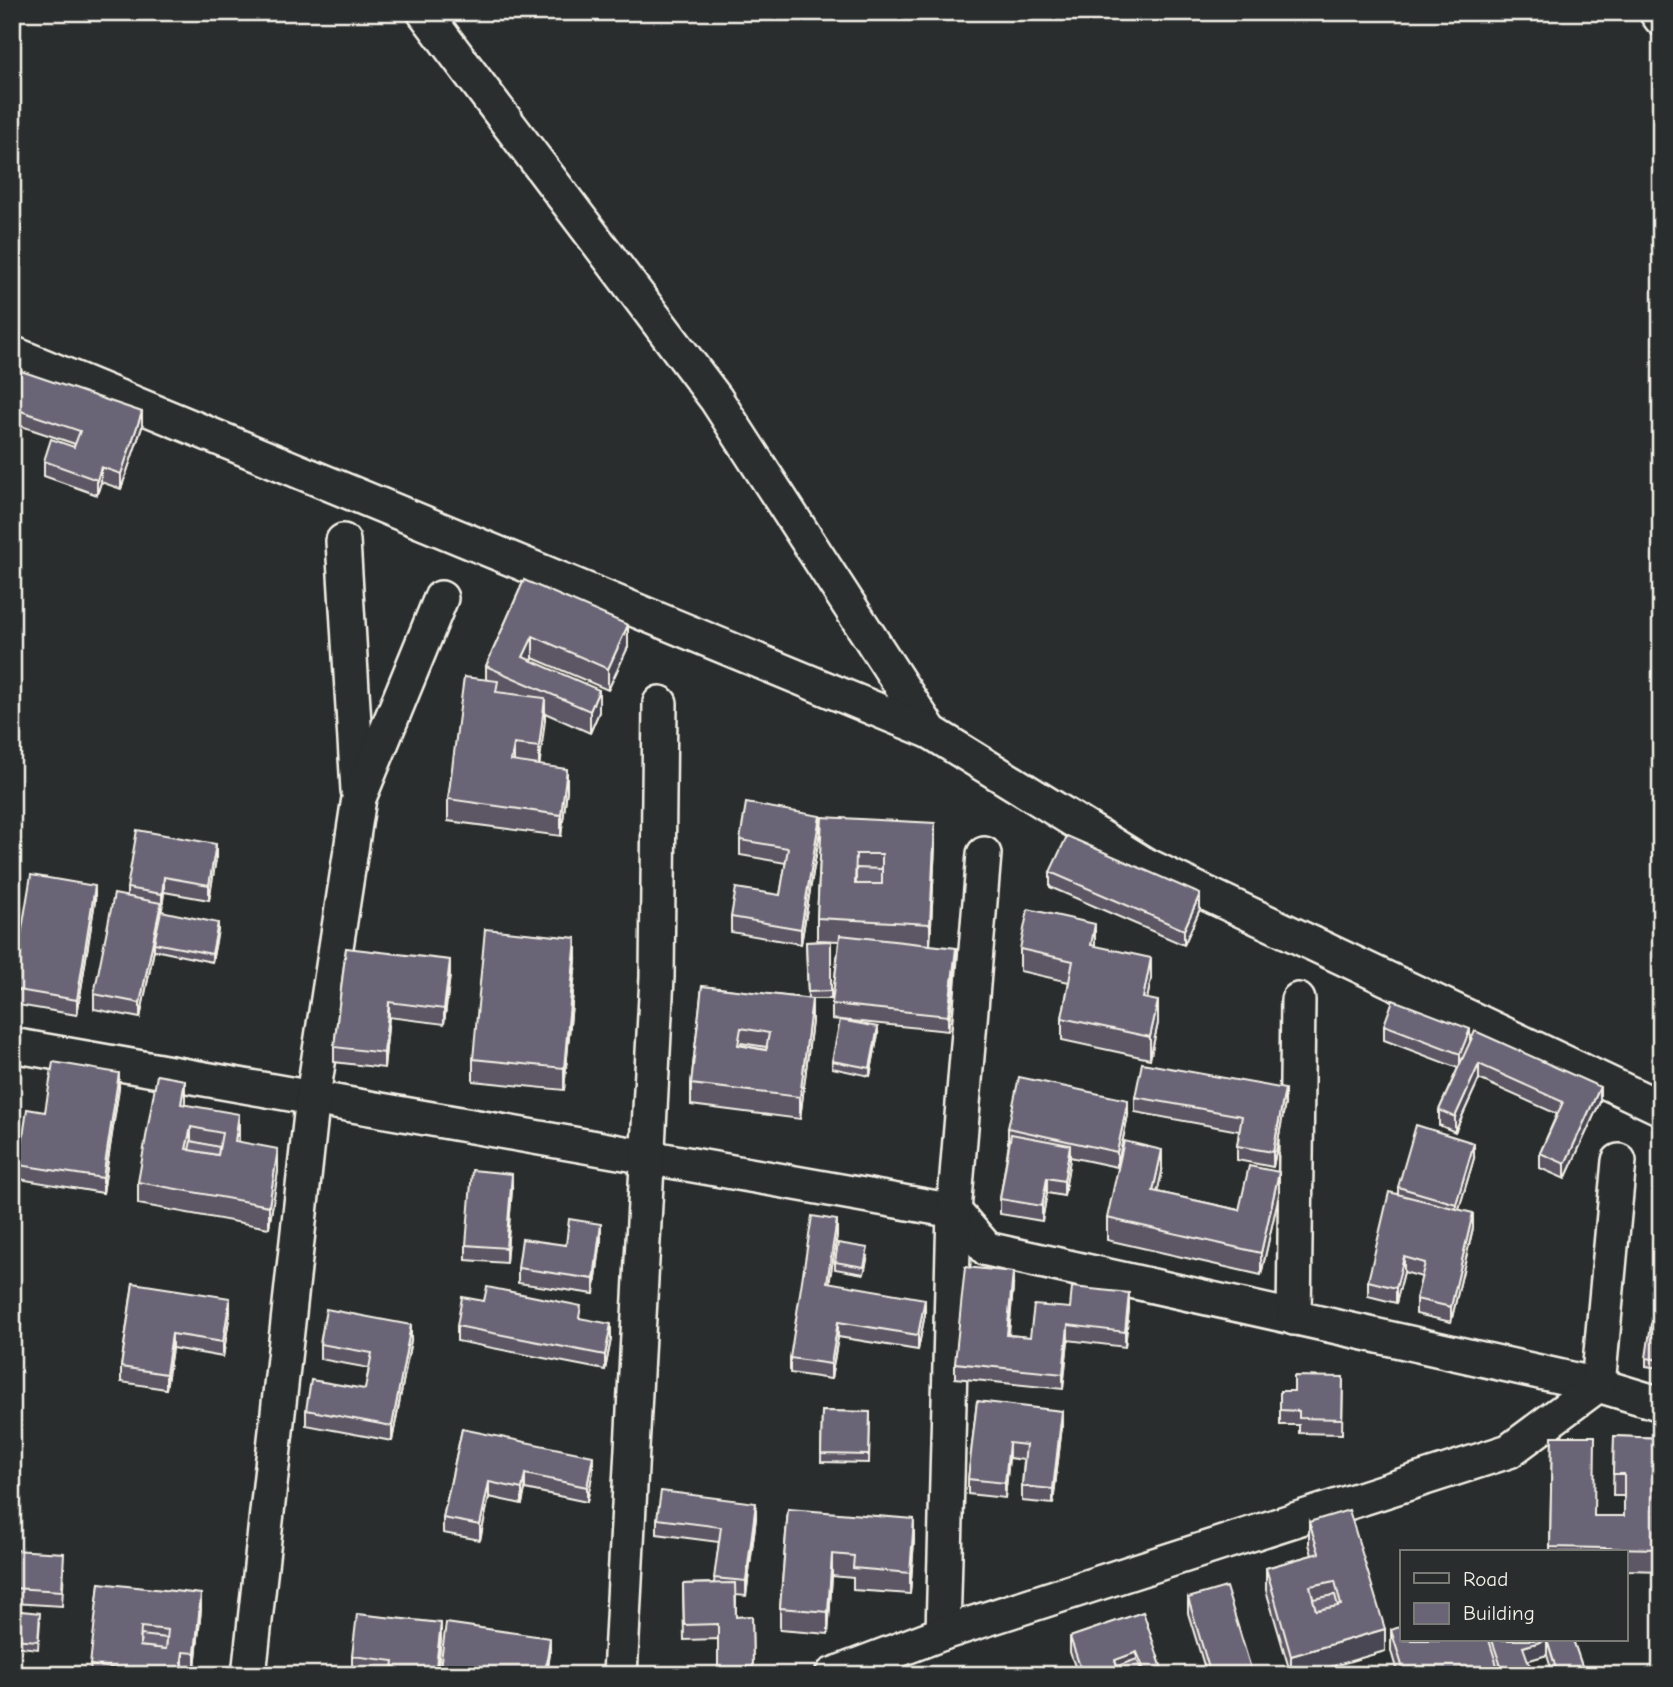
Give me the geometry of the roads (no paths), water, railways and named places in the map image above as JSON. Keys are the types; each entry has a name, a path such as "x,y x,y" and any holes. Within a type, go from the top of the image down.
{"street":[{"path":"424,12 716,399 931,732"},
{"path":"1656,12 1661,19"},
{"path":"12,353 931,732 1144,864 1661,1108"},
{"path":"249,1675 313,1096 359,798 344,541"},
{"path":"359,798 441,598"},
{"path":"620,1675 657,977 660,703"},
{"path":"943,1633 954,1211 984,854"},
{"path":"1294,1318 1298,1000"},
{"path":"12,1045 954,1211 987,1249 1598,1385 1661,1404"},
{"path":"832,1675 943,1633 1509,1451 1598,1385 1619,1161"}]}
